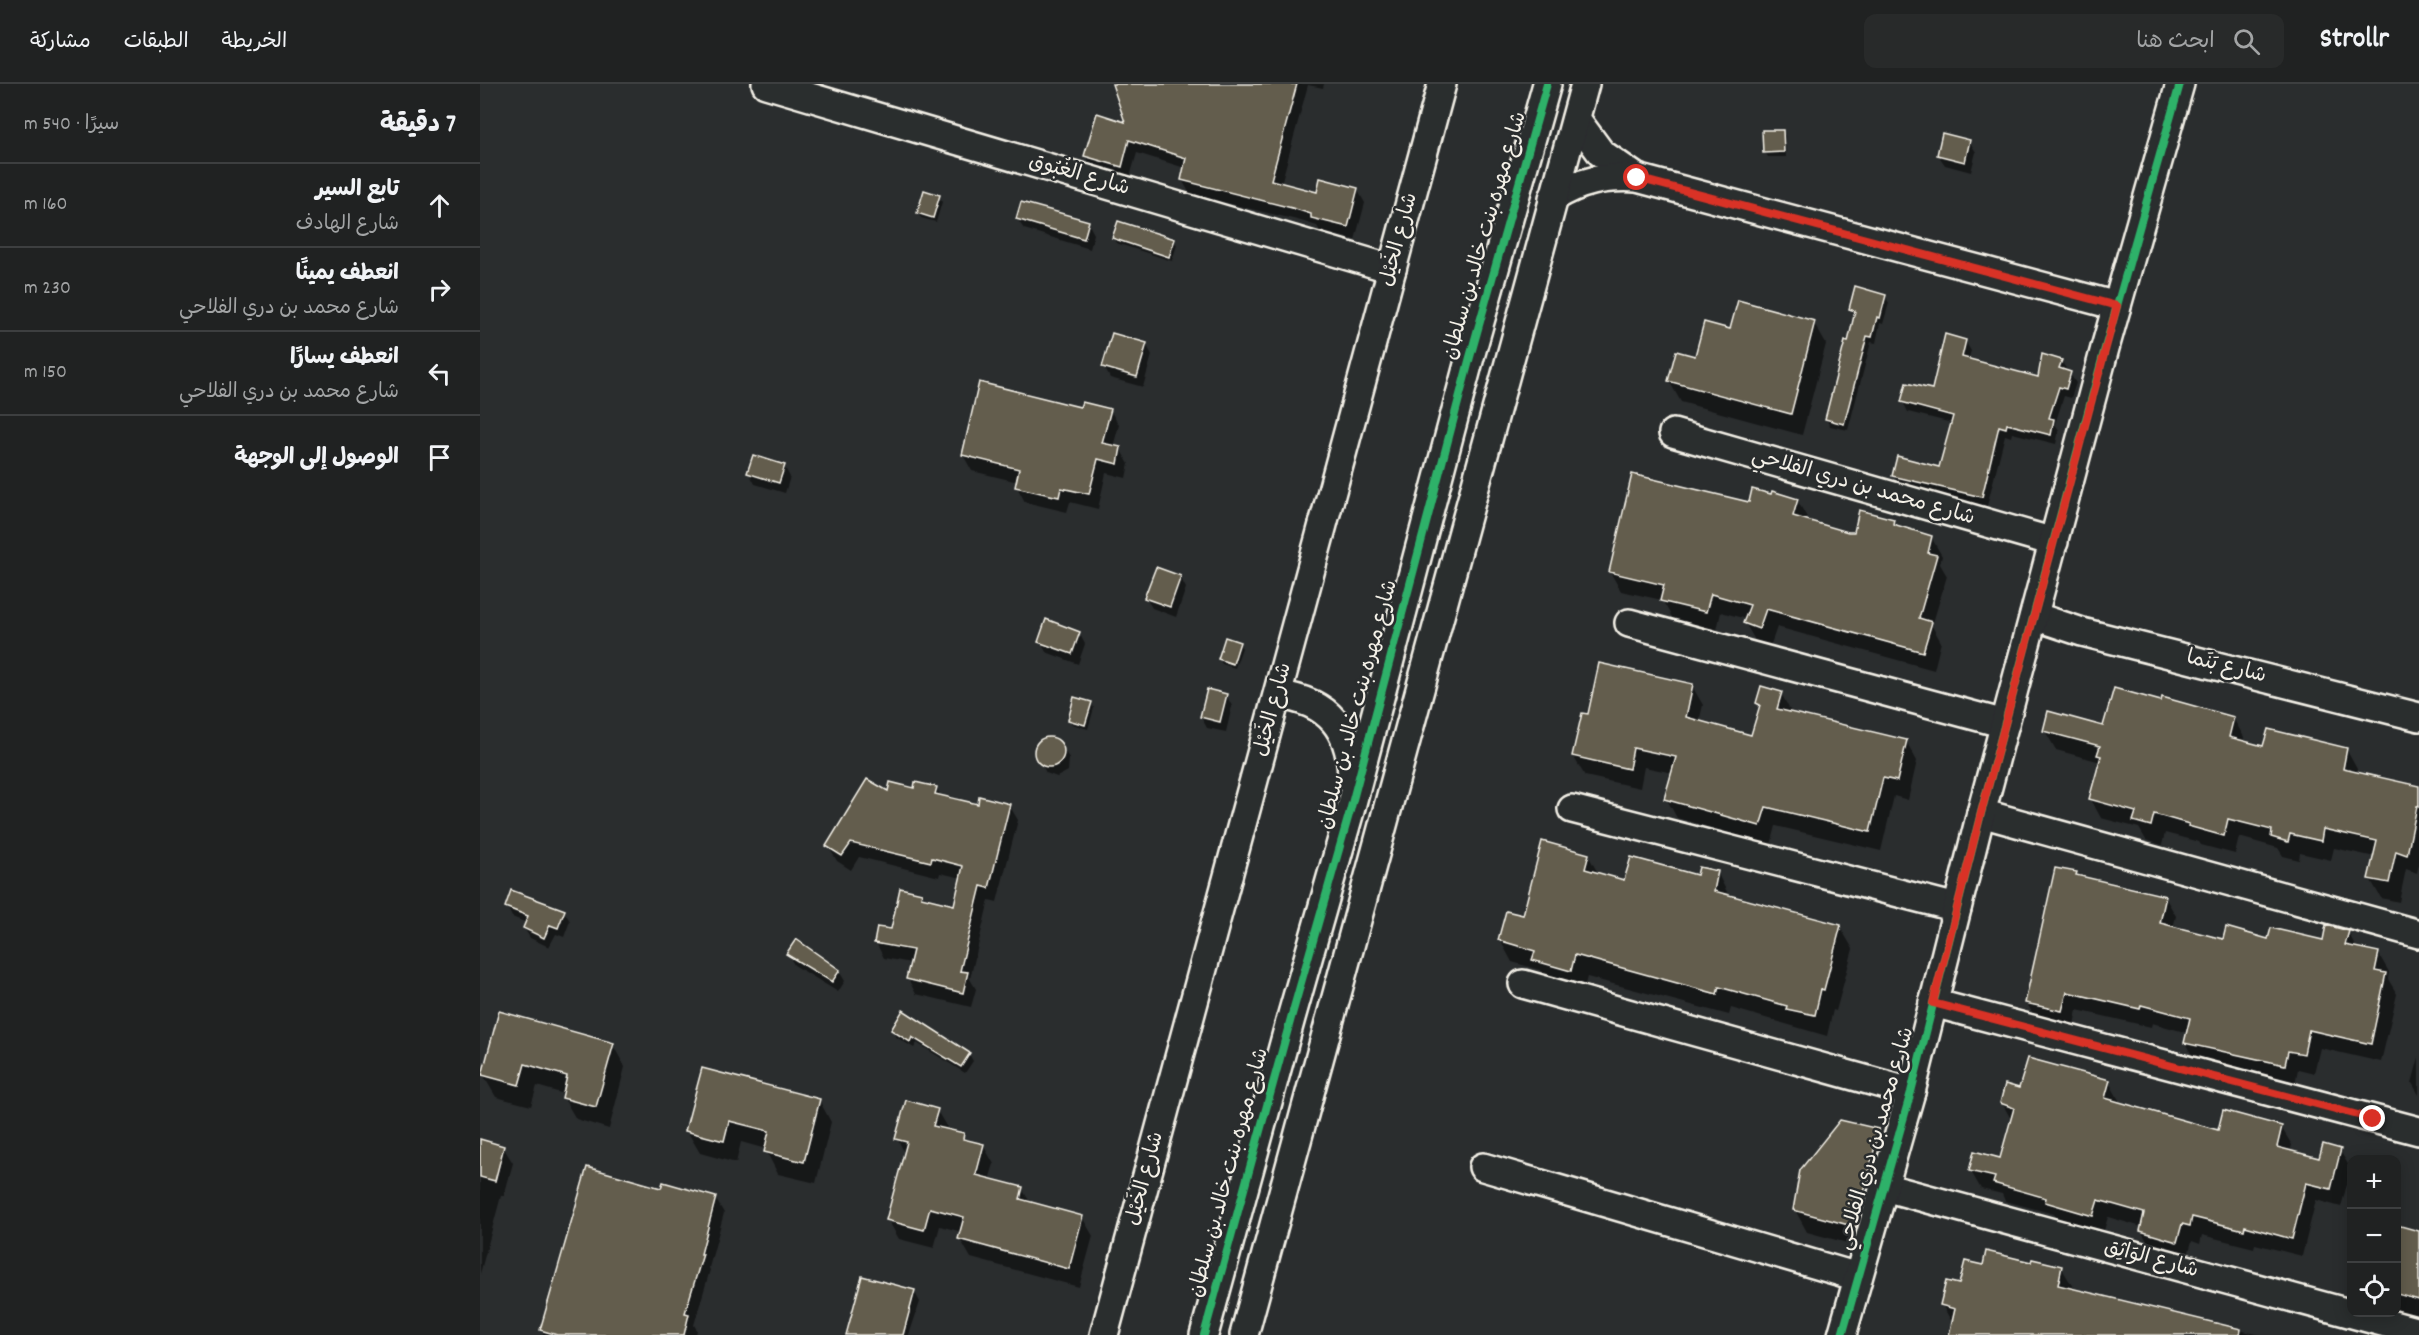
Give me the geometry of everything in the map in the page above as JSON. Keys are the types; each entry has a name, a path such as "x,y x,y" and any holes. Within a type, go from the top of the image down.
{"street":[{"name":"شارع الغُبُوق","path":"766,84 1392,269"},
{"name":"شارع الخَيْل","path":"1104,1335 1442,84"},
{"name":"شارع مهره بنت خالد بن سلطان","path":"1204,1335 1350,811 1546,84"},
{"path":"1244,1335 1585,84"},
{"name":"شارع محمد بن دري الفلاحي","path":"1842,1335 1911,1092 1981,813 2117,306 2180,84"},
{"path":"1576,119 1601,153 1637,178"},
{"path":"1553,198 1585,182 1602,178 1637,178 2117,306"},
{"name":"شارع محمد بن دري الفلاحي","path":"1672,434 2054,542"},
{"name":"شارع بَنَما","path":"2034,616 2082,632 2419,717"},
{"path":"1629,623 2005,724"},
{"path":"1278,695 1298,697 1315,704 1330,716 1342,731 1349,749 1352,769 1350,811"},
{"path":"1572,809 1957,908"},
{"path":"1981,813 2419,934"},
{"name":"شارع محمد بن دري الفلاحي","path":"1523,984 1911,1092"},
{"name":"شارع محمد بن دري الفلاحي","path":"1933,1003 2419,1131"},
{"name":"شارع محمد بن دري الفلاحي","path":"1484,1167 1858,1276"},
{"name":"شارع الوَاثِق","path":"1884,1187 2419,1332"}],"building":[{"path":"1112,84 1297,84 1271,180 1317,192 1320,178 1358,188 1348,227 1311,218 1311,214 1292,208 1181,180 1186,158 1129,140 1122,167 1084,156 1097,113 1125,122"},
{"path":"1762,130 1783,130 1784,152 1763,153"},
{"path":"1942,133 1970,140 1965,162 1937,155"},
{"path":"924,190 940,195 933,218 917,213"},
{"path":"1021,202 1089,221 1084,239 1016,219"},
{"path":"1118,221 1175,239 1169,257 1112,238"},
{"path":"1855,286 1886,295 1872,337 1867,336 1844,424 1825,419 1855,311 1849,309"},
{"path":"1738,300 1815,321 1791,414 1668,381 1676,351 1695,356 1704,322 1730,329"},
{"path":"1112,333 1147,343 1137,377 1102,367"},
{"path":"1945,334 1966,340 1962,357 2038,377 2042,354 2062,360 2059,368 2071,372 2066,389 2059,387 2049,418 2054,419 2051,435 2007,424 2006,428 1999,426 1982,497 1892,476 1897,456 1939,467 1953,416 1901,402 1906,383 1932,389"},
{"path":"979,382 1080,407 1082,402 1111,409 1102,443 1121,447 1118,464 1098,459 1089,494 1061,488 1059,497 1015,487 1019,469 962,455"},
{"path":"753,455 785,465 779,483 747,473"},
{"path":"1632,474 1749,502 1752,489 1771,494 1772,491 1798,499 1793,516 1848,532 1854,532 1859,510 1894,519 1893,524 1932,536 1928,553 1937,555 1919,618 1932,622 1923,652 1766,609 1759,629 1743,623 1750,605 1711,594 1706,612 1660,601 1664,585 1609,572"},
{"path":"1156,567 1181,576 1170,607 1144,598"},
{"path":"1046,619 1080,632 1072,654 1038,642"},
{"path":"1225,637 1240,642 1233,664 1218,659"},
{"path":"1599,663 1693,684 1686,717 1751,735 1760,705 1756,703 1761,686 1782,692 1777,709 1907,740 1897,781 1883,778 1870,832 1766,807 1760,826 1664,799 1676,757 1633,748 1629,769 1572,756 1582,713 1588,714"},
{"path":"2114,688 2161,701 2162,697 2234,717 2229,737 2263,746 2268,729 2347,748 2343,769 2419,786 2419,807 2417,806 2407,855 2396,851 2389,883 2368,879 2377,841 2323,829 2321,841 2290,834 2288,842 2271,837 2272,830 2228,819 2224,836 2154,814 2151,826 2133,821 2136,812 2089,799 2101,756 2097,755 2100,746 2043,731 2048,711 2103,726"},
{"path":"1207,689 1227,694 1220,722 1200,717"},
{"path":"1074,697 1092,702 1085,725 1068,720"},
{"path":"1049,737 1060,741 1064,752 1060,763 1049,767 1038,763 1034,752 1038,741"},
{"path":"867,779 888,791 890,782 914,788 915,782 937,787 935,794 978,804 979,796 1010,804 989,888 981,886 960,971 968,972 963,993 906,979 913,950 874,943 877,927 891,929 900,888 922,893 921,897 954,905 963,866 932,858 931,862 851,843 842,856 826,846"},
{"path":"1542,841 1589,854 1585,869 1624,880 1631,857 1697,875 1699,867 1718,871 1714,891 1841,925 1815,1015 1786,1009 1787,1006 1719,987 1717,994 1575,955 1571,971 1532,960 1535,951 1498,940 1506,911 1523,915"},
{"path":"2055,868 2166,896 2160,923 2223,939 2226,927 2268,939 2271,928 2323,940 2326,925 2349,931 2345,945 2379,952 2375,971 2386,973 2371,1044 2309,1030 2304,1054 2288,1051 2285,1065 2184,1043 2190,1018 2141,1005 2140,1009 2067,992 2062,1011 2025,1003"},
{"path":"511,890 565,910 558,928 550,925 544,938 523,928 528,916 505,907"},
{"path":"796,939 840,970 832,982 786,954"},
{"path":"903,1010 970,1053 961,1067 912,1037 910,1042 891,1030"},
{"path":"499,1011 614,1043 596,1107 562,1098 567,1076 525,1064 519,1085 482,1075"},
{"path":"2028,1058 2110,1080 2105,1098 2218,1130 2223,1110 2282,1126 2277,1147 2319,1158 2323,1144 2341,1149 2331,1189 2306,1183 2292,1239 2245,1226 2244,1230 2192,1217 2190,1226 2182,1224 2177,1242 2140,1231 2144,1213 2098,1200 2093,1216 2045,1202 2046,1198 1993,1183 1995,1177 1969,1171 1974,1151 2000,1158 2014,1108 2000,1103 2005,1084 2019,1088"},
{"path":"702,1068 820,1099 804,1162 764,1152 769,1131 729,1121 724,1141 685,1131"},
{"path":"906,1100 938,1109 933,1126 964,1133 963,1139 984,1144 976,1175 1023,1187 1020,1199 1083,1216 1069,1269 958,1239 964,1217 930,1208 924,1230 886,1220 907,1142 895,1139"},
{"path":"1840,1120 1879,1129 1856,1227 1793,1210 1800,1170"},
{"path":"480,1139 504,1146 495,1181 480,1177"},
{"path":"587,1167 661,1188 663,1182 716,1197 701,1254 703,1254 685,1313 689,1314 684,1335 557,1335 540,1330"},
{"path":"2401,1226 2419,1231 2419,1300 2401,1295"},
{"path":"1986,1251 2031,1262 2032,1259 2062,1266 2058,1285 2241,1329 2240,1335 1949,1335 1955,1309 1940,1305 1946,1281 1959,1284 1965,1261 1983,1265"},
{"path":"862,1276 915,1290 903,1335 846,1335"}],"cycle path":[{"path":"1204,1335 1350,811 1470,357 1547,84"},
{"path":"1842,1335 1911,1092 1981,813 2105,348 2180,84"}],"route":[{"path":"1637,178 2117,306 1981,813 1933,1003 2373,1119"}]}
